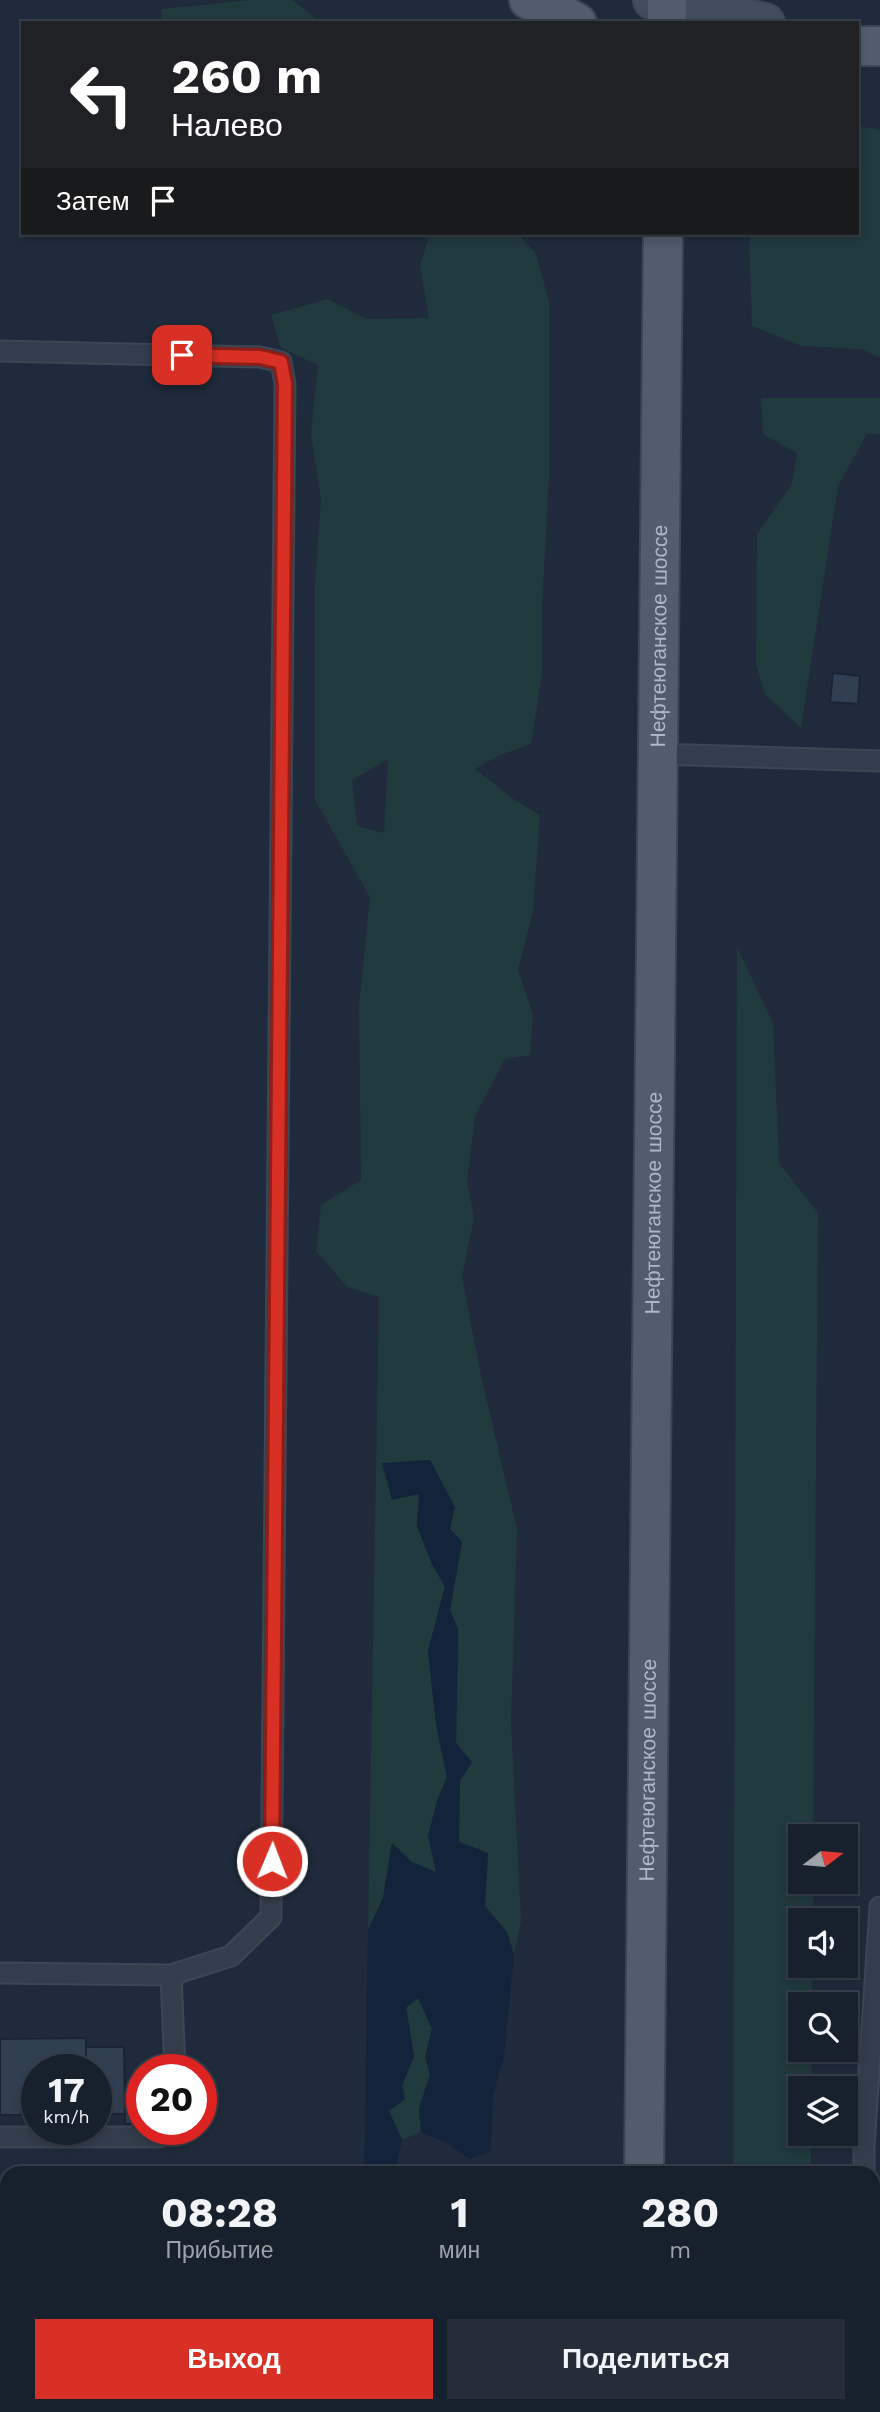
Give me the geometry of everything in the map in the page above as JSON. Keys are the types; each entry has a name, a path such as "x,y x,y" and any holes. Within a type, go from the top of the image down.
{"main road":[{"path":"529,0 573,21"},
{"path":"663,6 753,21"},
{"path":"859,38 880,44"},
{"path":"859,46 880,44"},
{"path":"651,235 661,321"},
{"name":"Нефтеюганское шоссе","path":"644,2166 663,235"},
{"path":"661,321 685,235"}],"lane":[{"path":"0,351 260,357 281,362 285,384 271,1917 231,1956 171,1975 0,1973"},
{"path":"657,754 880,761"},
{"path":"864,2166 880,1907"},
{"path":"171,1975 175,2054"},
{"path":"0,2137 126,2137"}],"green space":[{"path":"252,0 292,0 319,21 162,21 161,9"},
{"path":"859,126 880,130 880,358 862,349 801,346 752,326 749,235 859,235"},
{"path":"429,235 519,235 535,252 549,301 549,476 542,607 542,674 531,744 500,755 475,769 516,801 540,815 533,911 518,970 533,1015 530,1055 505,1059 475,1116 467,1181 474,1218 462,1277 481,1376 517,1529 511,1723 521,1921 514,1955 507,1932 485,1906 488,1853 459,1842 460,1781 456,1743 458,1630 450,1610 462,1542 450,1529 430,1460 382,1464 419,1494 417,1526 432,1564 445,1587 428,1651 436,1724 447,1777 437,1801 436,1873 412,1863 392,1843 383,1898 368,1930 379,1297 347,1287 316,1251 321,1205 361,1180 359,1006 370,897 315,800 315,583 321,498 311,434 318,365 281,348 271,315 328,299 366,319 429,318 420,265","holes":["387,760 384,833 357,826 352,780"]},
{"path":"761,398 880,398 880,434 867,434 838,486 801,728 765,694 756,665 757,534 792,484 797,453 763,434"},
{"path":"737,947 773,1023 779,1163 818,1213 813,1824 788,1824 788,1894 813,1894 813,1908 788,1908 788,1978 812,1978 812,1992 788,1992 788,2062 812,2062 811,2076 788,2076 788,2146 811,2146 811,2166 733,2166"},
{"path":"418,1997 432,2029 425,2057 430,2075 419,2108 421,2132 402,2140 389,2111 405,2099 402,2086 414,2056 406,2007"}],"water":[{"path":"430,1460 455,1507 450,1529 462,1542 450,1610 458,1629 456,1743 472,1762 460,1781 459,1842 488,1853 485,1906 507,1932 514,1955 504,2056 493,2095 491,2152 470,2159 445,2142 421,2132 419,2108 430,2075 425,2057 432,2029 418,1998 406,2008 414,2056 402,2086 405,2099 389,2111 402,2140 396,2166 364,2166 368,1930 383,1898 392,1843 412,1862 436,1872 428,1836 437,1801 447,1777 436,1724 428,1651 445,1586 432,1564 417,1526 419,1494 392,1500 382,1463"}],"building":[{"path":"833,673 860,676 858,704 830,702"},
{"path":"86,2038 86,2054 21,2054 21,2115 0,2115 0,2039"},
{"path":"86,2047 124,2047 125,2114 112,2114 112,2054 86,2054"},
{"path":"125,2083 126,2083 126,2124"}],"route":[{"path":"182,355 260,357 281,362 285,384 272,1861"}]}
